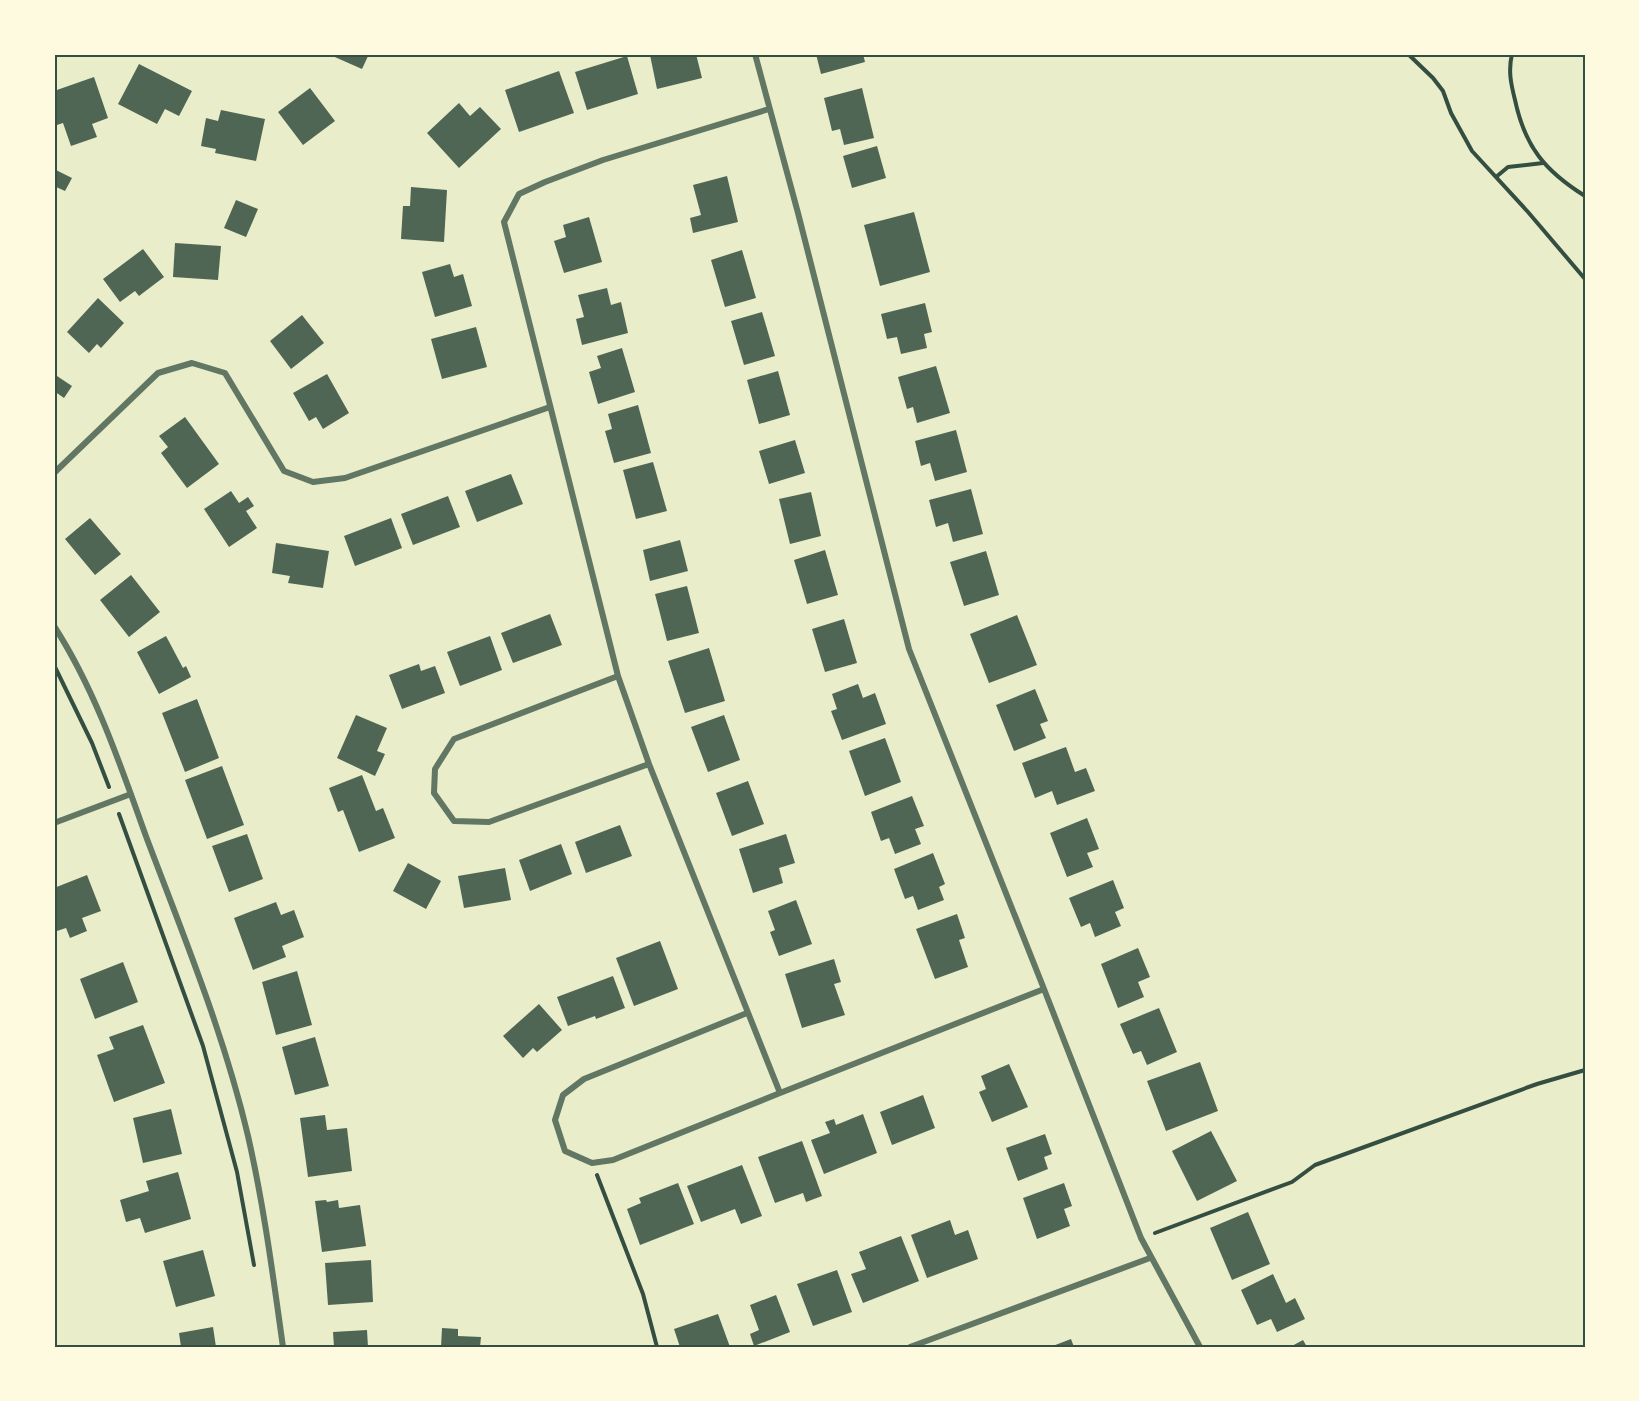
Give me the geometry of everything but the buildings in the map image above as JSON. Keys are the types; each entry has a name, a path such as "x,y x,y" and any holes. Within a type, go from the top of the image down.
{"street":[{"path":"754,54 798,213 909,649 1141,1238 1200,1347"},
{"path":"769,109 603,160 519,194 504,222 618,676 649,764 780,1093"},
{"path":"54,473 158,373 192,363 225,373 284,471 313,482 345,478 550,407"},
{"path":"54,626 81,673 131,794 213,1014 248,1135 266,1223 283,1347"},
{"path":"618,676 454,739 435,769 434,793 454,821 489,822 649,764"},
{"path":"54,823 131,794"},
{"path":"747,1013 584,1079 563,1095 555,1120 565,1151 592,1162 613,1160 1044,989"},
{"path":"910,1347 1150,1257"}],"path":[{"path":"1408,54 1443,91 1451,113 1472,151 1585,279"},
{"path":"1512,54 1509,68 1517,111 1527,139 1543,163 1559,178 1585,196"},
{"path":"1496,177 1508,167 1543,163"},
{"path":"54,664 92,743"},
{"path":"125,832 203,1046 237,1172 254,1270"},
{"path":"1167,1228 1292,1182 1315,1165 1526,1088 1585,1070"},
{"path":"592,1162 643,1294 657,1347"}]}
